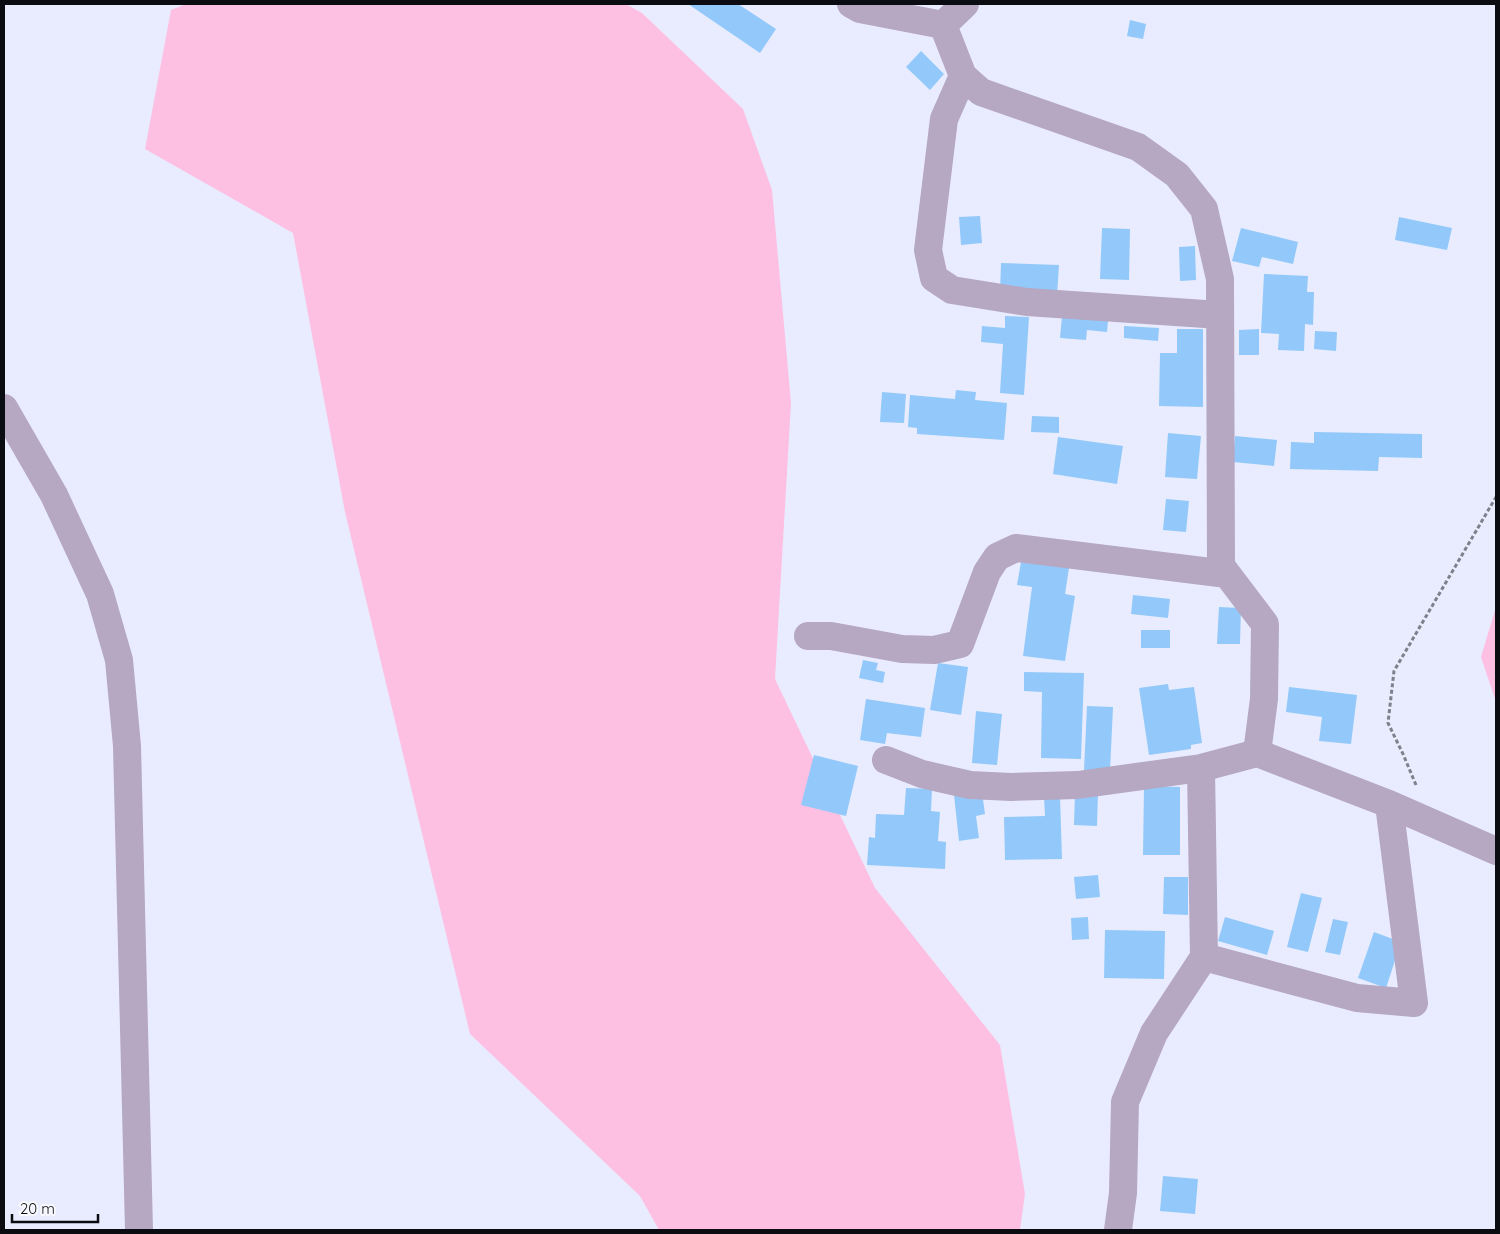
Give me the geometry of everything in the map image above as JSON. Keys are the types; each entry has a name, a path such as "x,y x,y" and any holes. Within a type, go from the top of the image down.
{"street":[{"path":"851,4 860,9 943,25"},
{"path":"943,25 965,4"},
{"path":"943,25 963,76 981,92 1138,147 1177,175 1204,209 1220,279 1221,566 1264,624 1264,700 1257,753"},
{"path":"963,76 944,119 928,250 934,278 952,290 1028,302 1220,315"},
{"path":"4,408 54,495 100,594 119,660 127,746 139,1230"},
{"path":"808,636 831,636 902,649 934,650 960,644 987,572 997,557 1016,548 1227,574"},
{"path":"886,760 922,774 970,785 1011,787 1078,785 1201,768 1257,753 1389,804 1496,850"},
{"path":"1118,1230 1122,1193 1125,1102 1154,1033 1204,957 1201,768"},
{"path":"1204,957 1357,998 1414,1003 1389,804"}],"path":[{"path":"1417,788 1388,723 1394,671 1496,497"}],"shaded area":[{"path":"186,4 626,4 642,13 743,109 772,190 791,403 775,679 875,888 1000,1045 1025,1194 1020,1230 659,1230 640,1196 470,1034 345,512 293,233 145,149 171,10"},
{"path":"1496,607 1496,702 1481,657"}],"building":[{"path":"688,4 738,4 776,29 760,53"},
{"path":"1130,20 1146,24 1143,39 1127,36"},
{"path":"921,51 944,74 930,90 906,67"},
{"path":"980,216 982,243 961,245 959,217"},
{"path":"1399,217 1452,228 1447,250 1395,240"},
{"path":"1102,228 1130,229 1129,280 1100,279"},
{"path":"1241,228 1298,242 1293,264 1262,257 1259,267 1232,261"},
{"path":"1195,246 1196,280 1180,281 1179,247"},
{"path":"1001,263 1059,265 1057,296 1000,293"},
{"path":"1264,274 1308,276 1307,292 1314,292 1313,325 1305,324 1304,351 1278,350 1279,334 1261,333"},
{"path":"1005,316 1029,317 1024,395 1000,393 1003,344 981,342 982,326 1005,328"},
{"path":"1062,316 1108,321 1107,332 1087,330 1086,340 1060,338"},
{"path":"1124,326 1159,328 1158,341 1124,338"},
{"path":"1177,329 1203,329 1203,407 1159,406 1160,353 1177,353"},
{"path":"1259,329 1259,355 1239,355 1239,330"},
{"path":"1315,331 1337,332 1336,351 1314,349"},
{"path":"956,390 976,392 975,400 1007,403 1004,440 917,434 917,428 908,427 910,395 955,399"},
{"path":"882,392 906,394 904,423 880,422"},
{"path":"1032,416 1059,417 1059,433 1031,432"},
{"path":"1314,432 1422,434 1422,458 1379,457 1378,471 1290,469 1291,442 1314,443"},
{"path":"1168,433 1201,436 1197,479 1165,477"},
{"path":"1235,436 1277,440 1274,466 1233,462"},
{"path":"1058,437 1123,446 1117,484 1053,474"},
{"path":"1166,499 1189,501 1186,532 1163,530"},
{"path":"1021,562 1069,568 1065,594 1075,596 1065,661 1023,656 1032,587 1017,585"},
{"path":"1133,595 1170,599 1168,618 1131,614"},
{"path":"1219,607 1241,608 1240,644 1217,644"},
{"path":"1141,630 1170,630 1170,648 1141,648"},
{"path":"863,660 878,663 876,670 885,672 883,683 859,678"},
{"path":"938,663 968,667 961,715 930,710"},
{"path":"1024,672 1084,673 1081,759 1041,758 1042,692 1024,691"},
{"path":"1168,684 1169,690 1194,687 1202,743 1191,745 1191,749 1149,755 1139,688"},
{"path":"1289,687 1357,695 1351,744 1319,741 1322,717 1286,712"},
{"path":"866,699 925,708 921,737 887,733 885,744 860,740"},
{"path":"1087,706 1113,707 1110,771 1084,770"},
{"path":"976,711 1002,714 997,765 972,763"},
{"path":"814,755 858,766 846,816 801,805"},
{"path":"1144,786 1180,787 1180,855 1143,855"},
{"path":"906,788 932,789 931,811 940,812 938,841 946,842 945,869 867,865 869,837 875,838 876,814 904,815"},
{"path":"982,792 985,814 976,816 979,838 959,841 954,795"},
{"path":"1075,792 1098,793 1097,826 1074,825"},
{"path":"1060,796 1062,859 1005,860 1004,817 1045,816 1044,797"},
{"path":"1098,875 1100,897 1076,899 1074,877"},
{"path":"1164,877 1188,877 1188,915 1163,914"},
{"path":"1301,893 1322,898 1308,952 1287,947"},
{"path":"1088,917 1089,939 1072,940 1071,918"},
{"path":"1225,917 1274,931 1267,955 1218,941"},
{"path":"1333,919 1348,922 1340,955 1325,952"},
{"path":"1105,930 1165,931 1164,979 1104,978"},
{"path":"1374,932 1401,942 1386,988 1358,978"},
{"path":"1163,1176 1198,1179 1195,1214 1160,1211"}]}
